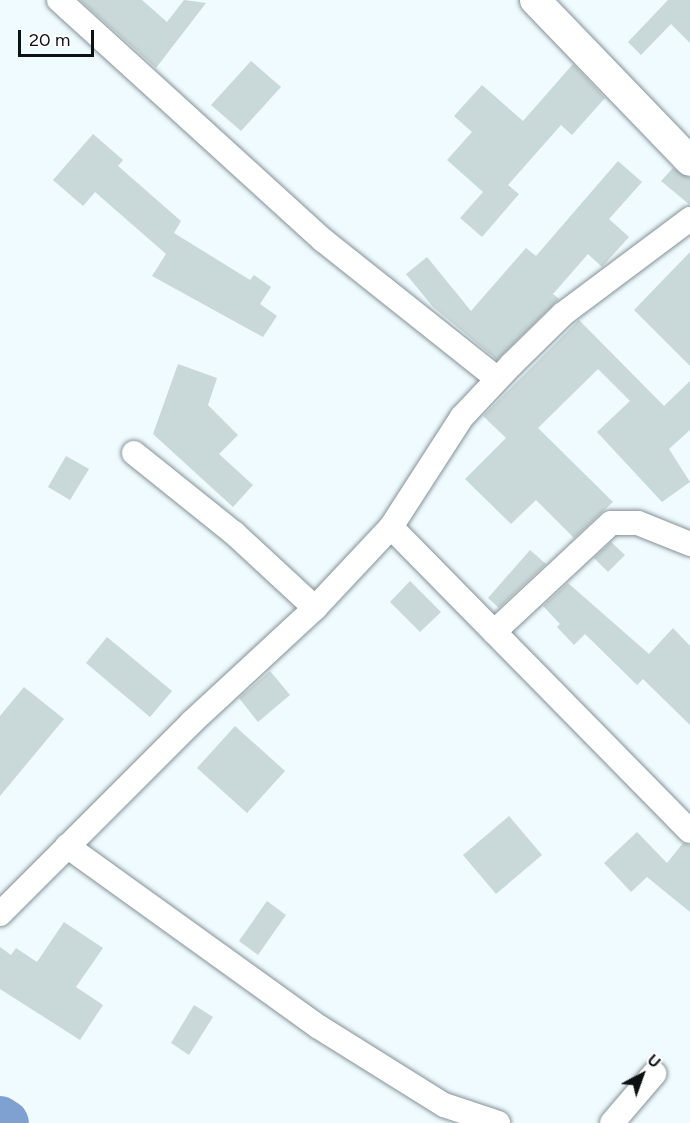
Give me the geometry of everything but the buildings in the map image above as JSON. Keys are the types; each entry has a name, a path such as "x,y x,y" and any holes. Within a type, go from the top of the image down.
{"street":[{"path":"59,0 323,240 498,379"},
{"path":"535,0 690,161"},
{"path":"0,914 67,846 315,608 391,527 462,417 498,379 563,314 690,219"},
{"path":"134,453 234,533 315,608"},
{"path":"494,632 611,523 638,523 690,544"},
{"path":"391,527 690,831"},
{"path":"67,846 320,1027 444,1105 498,1123"},
{"path":"612,1123 654,1074"}],"waterway":[{"path":"0,1119 6,1123"}]}
